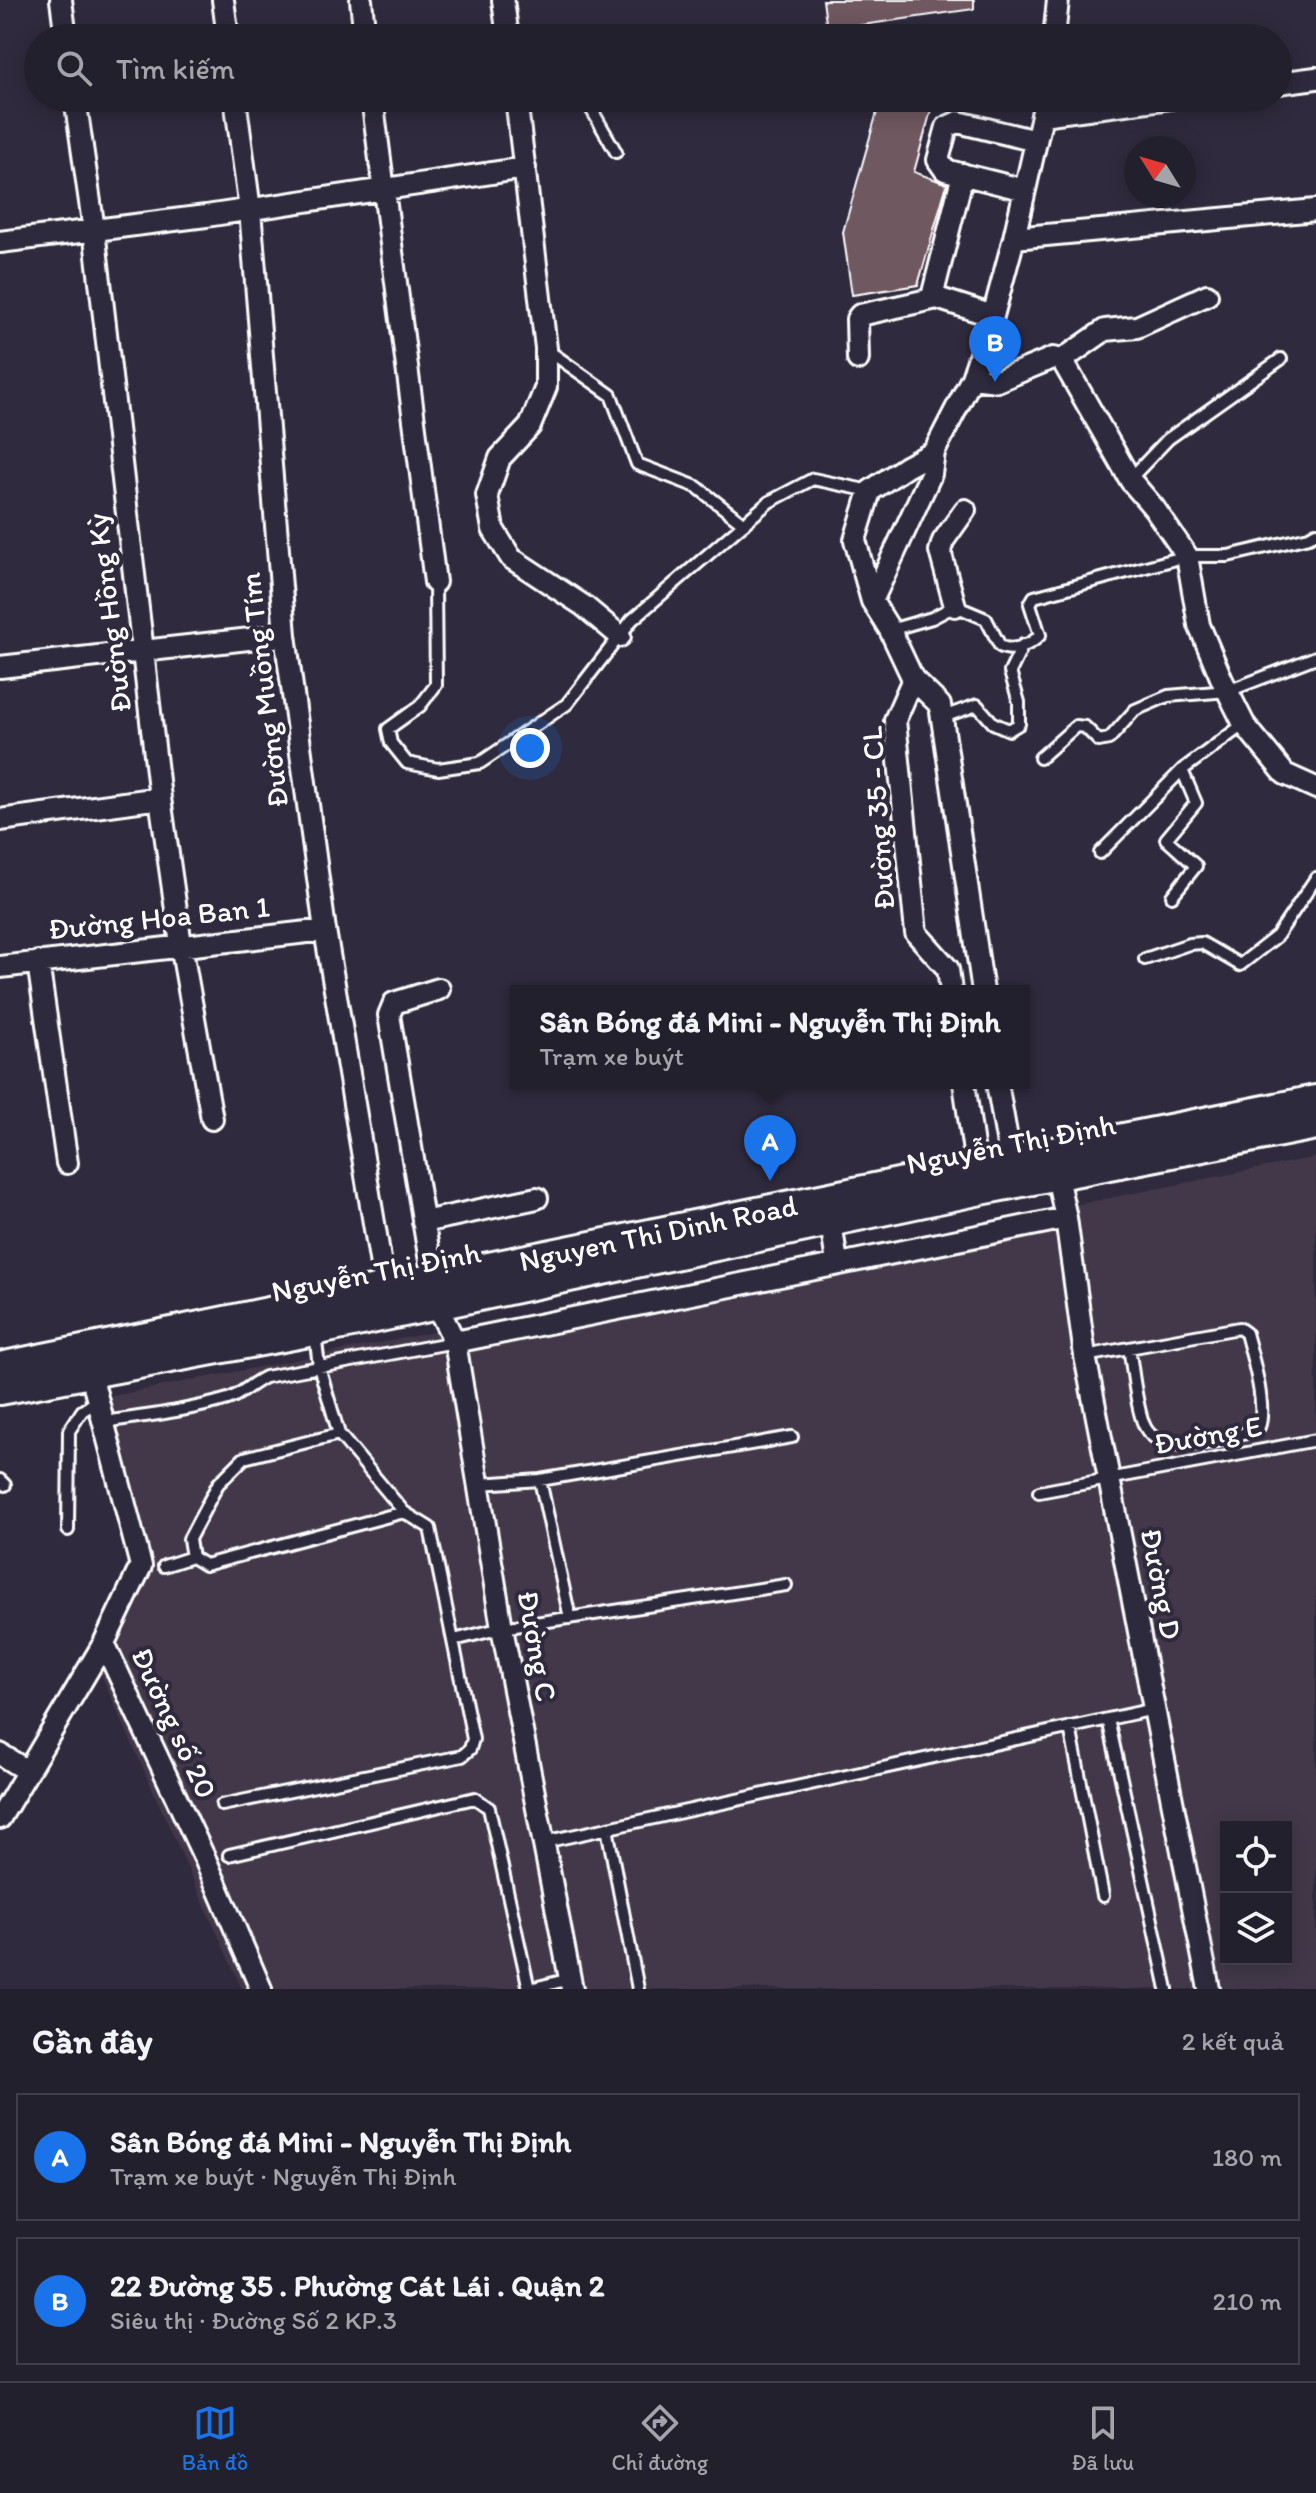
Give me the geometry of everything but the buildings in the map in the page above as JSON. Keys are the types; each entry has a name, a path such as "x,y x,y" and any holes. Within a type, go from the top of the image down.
{"main road":[{"name":"Nguyễn Thị Định","path":"0,1405 316,1346 387,1300 440,1301 1013,1172 1316,1082"},
{"path":"1013,1172 1316,1101"},
{"path":"1013,1172 1316,1124"},
{"name":"Nguyễn Thị Định","path":"0,1348 387,1300 440,1301 835,1250 979,1179 1013,1172 1063,1204 1316,1141"},
{"name":"Nguyen Thi Dinh Road","path":"440,1301 979,1179"},
{"path":"0,1368 387,1300"},
{"path":"0,1389 95,1386"}],"street":[{"path":"61,0 64,24"},
{"path":"223,0 226,24"},
{"path":"361,0 364,24"},
{"path":"503,0 506,24"},
{"path":"1055,24 1058,0"},
{"path":"1292,81 1316,78"},
{"name":"Đường Hồng Kỳ","path":"77,112 94,230 160,798 181,945 212,1119"},
{"name":"Đường Muồng Tím","path":"237,112 250,210 285,635 325,930 387,1300"},
{"path":"374,112 435,582"},
{"path":"518,112 546,348 546,387 530,426 500,458 487,495 493,529 511,558 584,606 620,636"},
{"path":"872,601 931,474 934,452 972,378 1014,238 1043,112"},
{"path":"1025,190 945,170 938,160 947,127 958,122 1036,141"},
{"path":"0,242 250,210 525,168"},
{"path":"937,298 933,293 963,174"},
{"path":"1014,238 1316,210"},
{"path":"972,378 997,381 1053,358 1062,360 1105,330 1137,327 1207,295"},
{"path":"858,359 857,319 860,315 937,298 993,316"},
{"path":"1062,360 1130,479 1187,556 1199,625 1244,724 1285,774 1316,788"},
{"path":"934,452 870,491 855,540 872,601 890,630 913,679 940,705 982,985"},
{"path":"955,606 940,551 943,541 965,510"},
{"path":"0,660 0,667 285,635"},
{"name":"Đường 35 - CL","path":"913,679 895,720 916,933 948,969 950,985"},
{"path":"0,820 160,798"},
{"name":"Đường Hoa Ban 1","path":"0,967 325,930"},
{"path":"38,962 67,1163"},
{"name":"Đường C","path":"439,989 394,1003 389,1015 423,1222 479,1484 502,1628 571,1984"},
{"path":"965,1089 979,1179"},
{"path":"998,1089 1013,1172"},
{"path":"423,1222 537,1198"},
{"path":"835,1250 1063,1204"},
{"name":"Đường D","path":"1063,1204 1085,1356 1209,1989"},
{"name":"Đường số 20","path":"95,1386 141,1566 104,1643 206,1861 261,1989"},
{"path":"0,1818 104,1643"},
{"path":"0,1754 27,1771"}],"lane":[{"path":"593,112 616,152"},
{"path":"546,348 611,395 637,464 697,487 744,524"},
{"path":"1130,479 1168,439 1281,359"},
{"path":"435,582 436,685 420,706 388,729 391,743 407,763 438,769 480,763 567,704 632,620 769,502 813,479 870,491"},
{"path":"890,630 932,618 955,606 986,619 1000,646 1012,650 1040,635 1030,604 1034,597 1187,556 1228,556 1316,533"},
{"path":"943,717 977,705 993,723 1009,730 1019,724 1019,702 1010,672 1023,645"},
{"path":"1040,758 1076,726 1085,727 1099,741 1109,739 1135,710 1168,696 1228,691 1316,657"},
{"path":"1100,853 1182,770 1244,724"},
{"path":"1172,896 1196,866 1166,839 1196,803 1182,770"},
{"path":"1145,959 1189,944 1202,943 1240,965 1277,936 1316,878"},
{"path":"104,1422 184,1410 232,1398 250,1384 316,1346 440,1301"},
{"path":"1085,1356 1129,1348 1239,1328 1246,1333 1251,1352 1262,1421 1259,1427 1250,1433 1195,1445 1173,1445 1160,1440 1145,1427 1129,1348"},
{"path":"222,1805 462,1756 470,1749 473,1739 430,1528 404,1512 339,1434 316,1346"},
{"path":"68,1530 69,1431 95,1386"},
{"path":"339,1434 244,1458 218,1484 189,1539 192,1557 205,1565 404,1512"},
{"path":"479,1484 540,1480 792,1437"},
{"name":"Đường E","path":"1039,1492 1316,1440"},
{"path":"540,1480 570,1618"},
{"path":"164,1566 192,1557"},
{"path":"454,1640 502,1628 786,1585"},
{"path":"544,1842 1154,1709"},
{"path":"1108,1719 1167,1989"},
{"path":"1070,1727 1103,1896"},
{"path":"229,1855 475,1798 489,1808 529,1989 571,1984"},
{"path":"607,1828 638,1989"}],"shaded area":[{"path":"1316,1157 1316,1989 242,1989 90,1650 123,1584 126,1560 92,1400"}],"place":[{"name":"22 Đường 35 . Phường Cát Lái . Quận 2","path":"995,382"},
{"name":"Sân Bóng đá Mini - Nguyễn Thị Định","path":"770,1181"}]}
